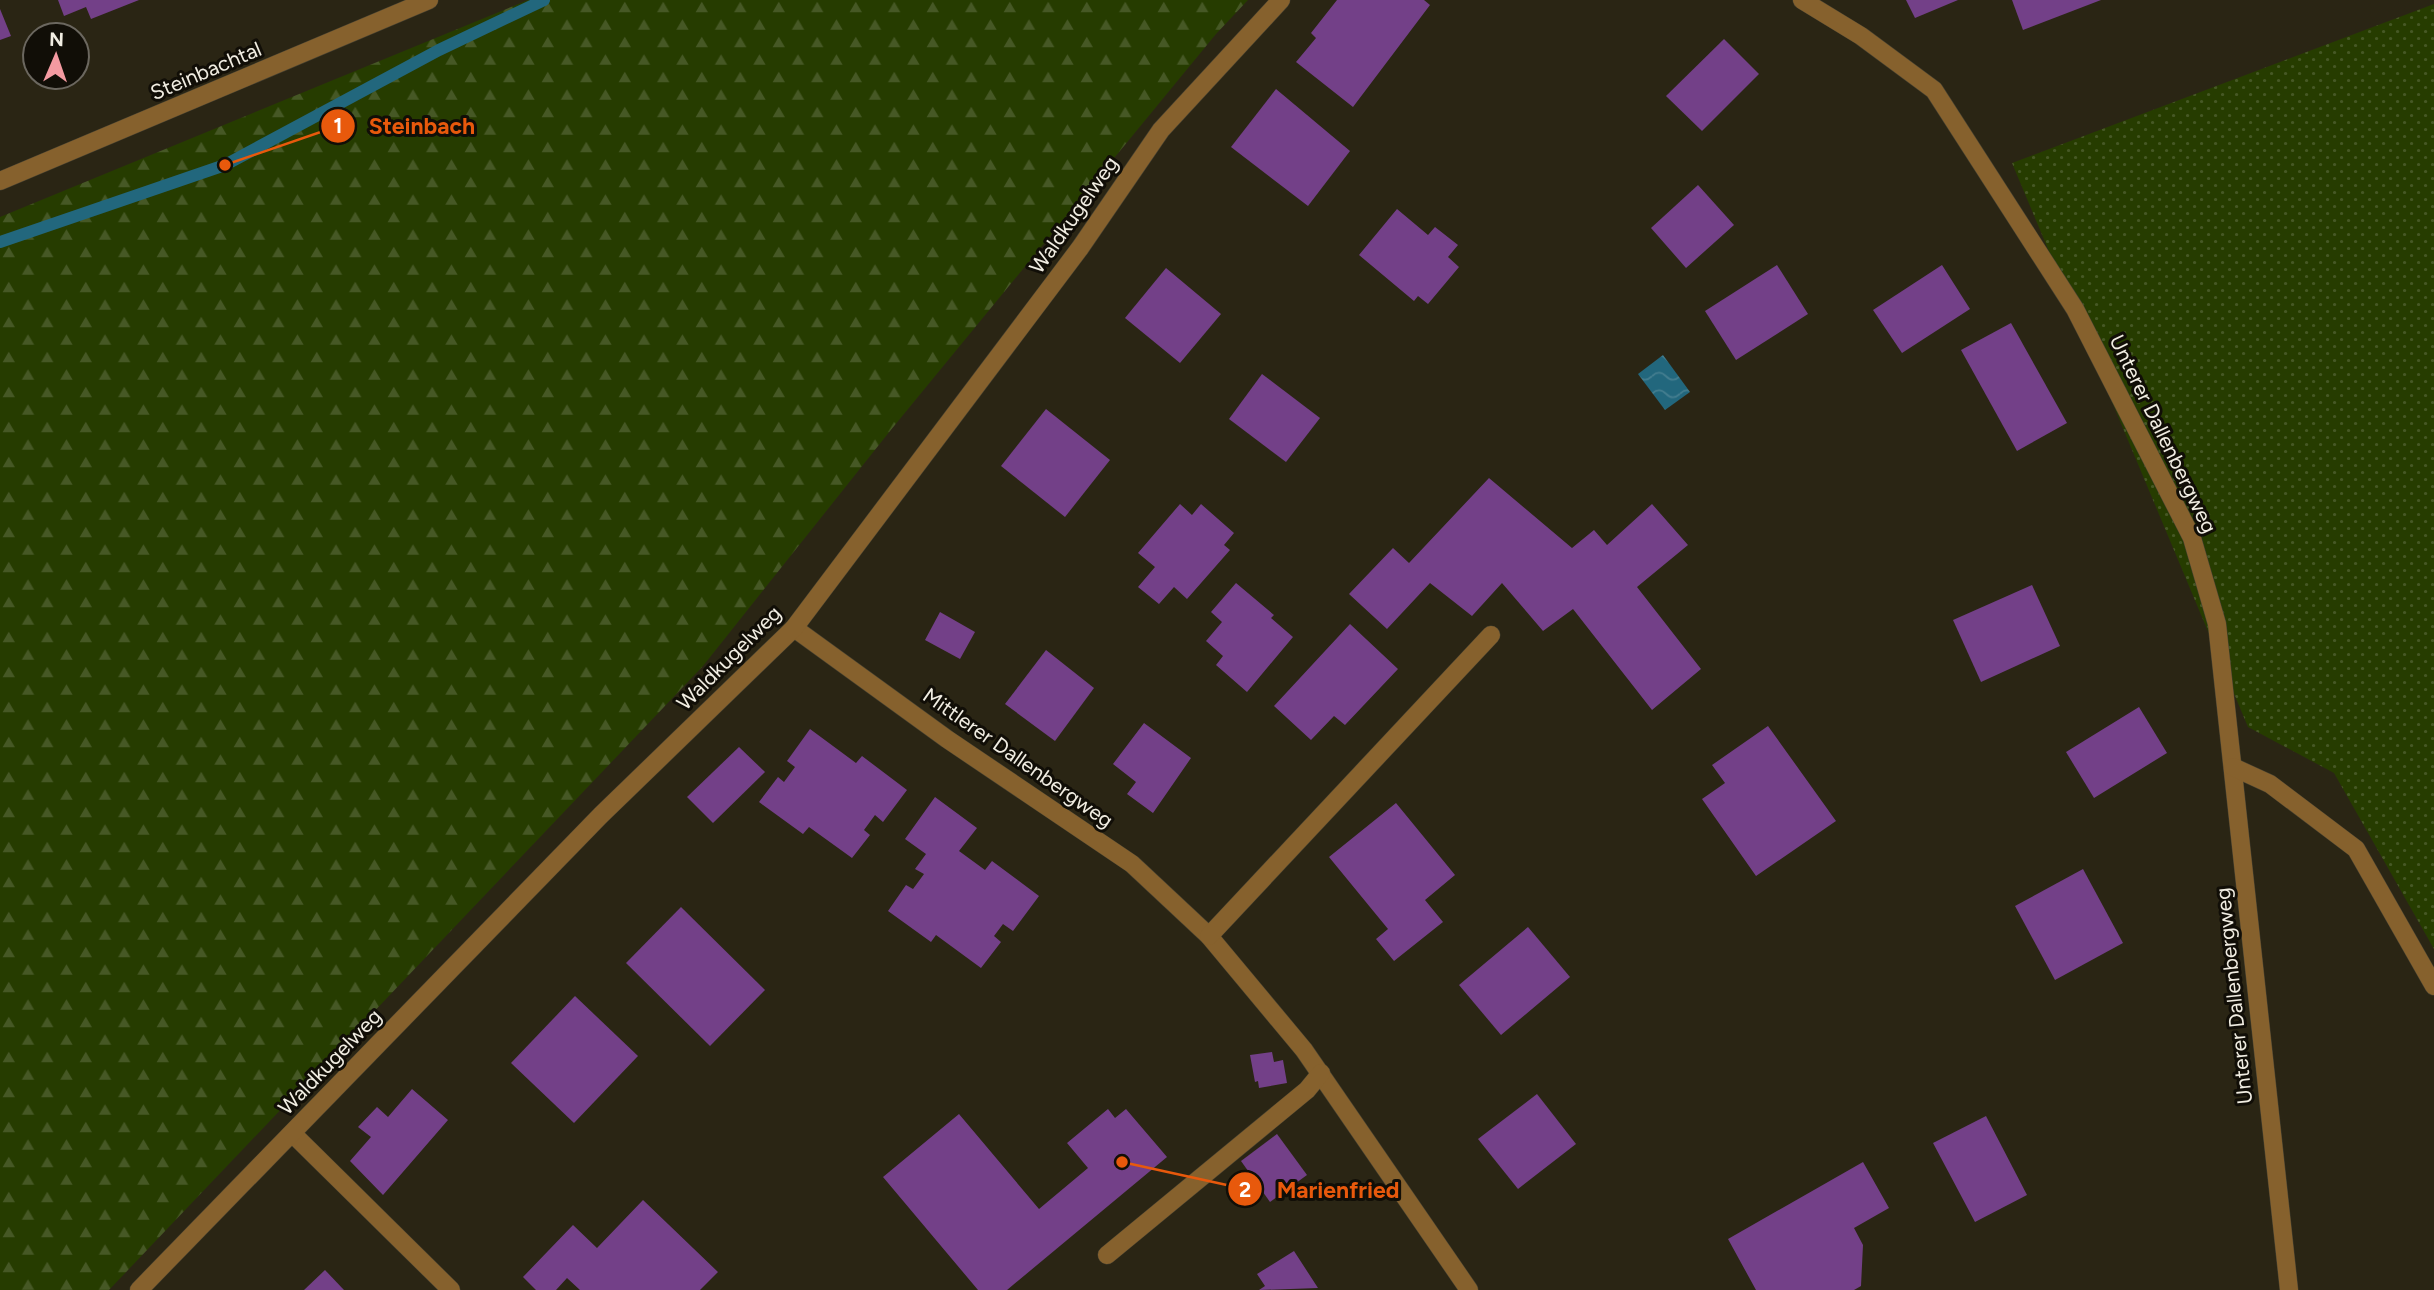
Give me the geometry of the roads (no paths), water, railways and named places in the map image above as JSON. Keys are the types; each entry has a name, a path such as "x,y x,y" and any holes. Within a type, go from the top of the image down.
{"street":[{"name":"Steinbachtal","path":"0,181 429,0"},
{"name":"Waldkugelweg","path":"139,1290 601,815 794,628 1080,248 1161,130 1282,0"},
{"name":"Unterer Dallenbergweg","path":"1801,0 1861,36 1934,90 2075,309 2192,538 2217,624 2290,1290"},
{"name":"Mittlerer Dallenbergweg","path":"794,628 947,739 1132,864 1209,936 1321,1073 1469,1290"},
{"path":"1209,936 1491,635"},
{"path":"2233,767 2270,785 2356,849 2434,986"},
{"path":"1107,1255 1307,1090 1321,1073"},
{"path":"293,1134 451,1290"}],"water":[{"path":"1663,355 1690,392 1665,410 1638,374"}],"waterway":[{"path":"0,242 225,165 439,50 544,0"}],"place":[{"name":"Steinbach","path":"225,165"},
{"name":"Marienfried","path":"1122,1162"}]}
